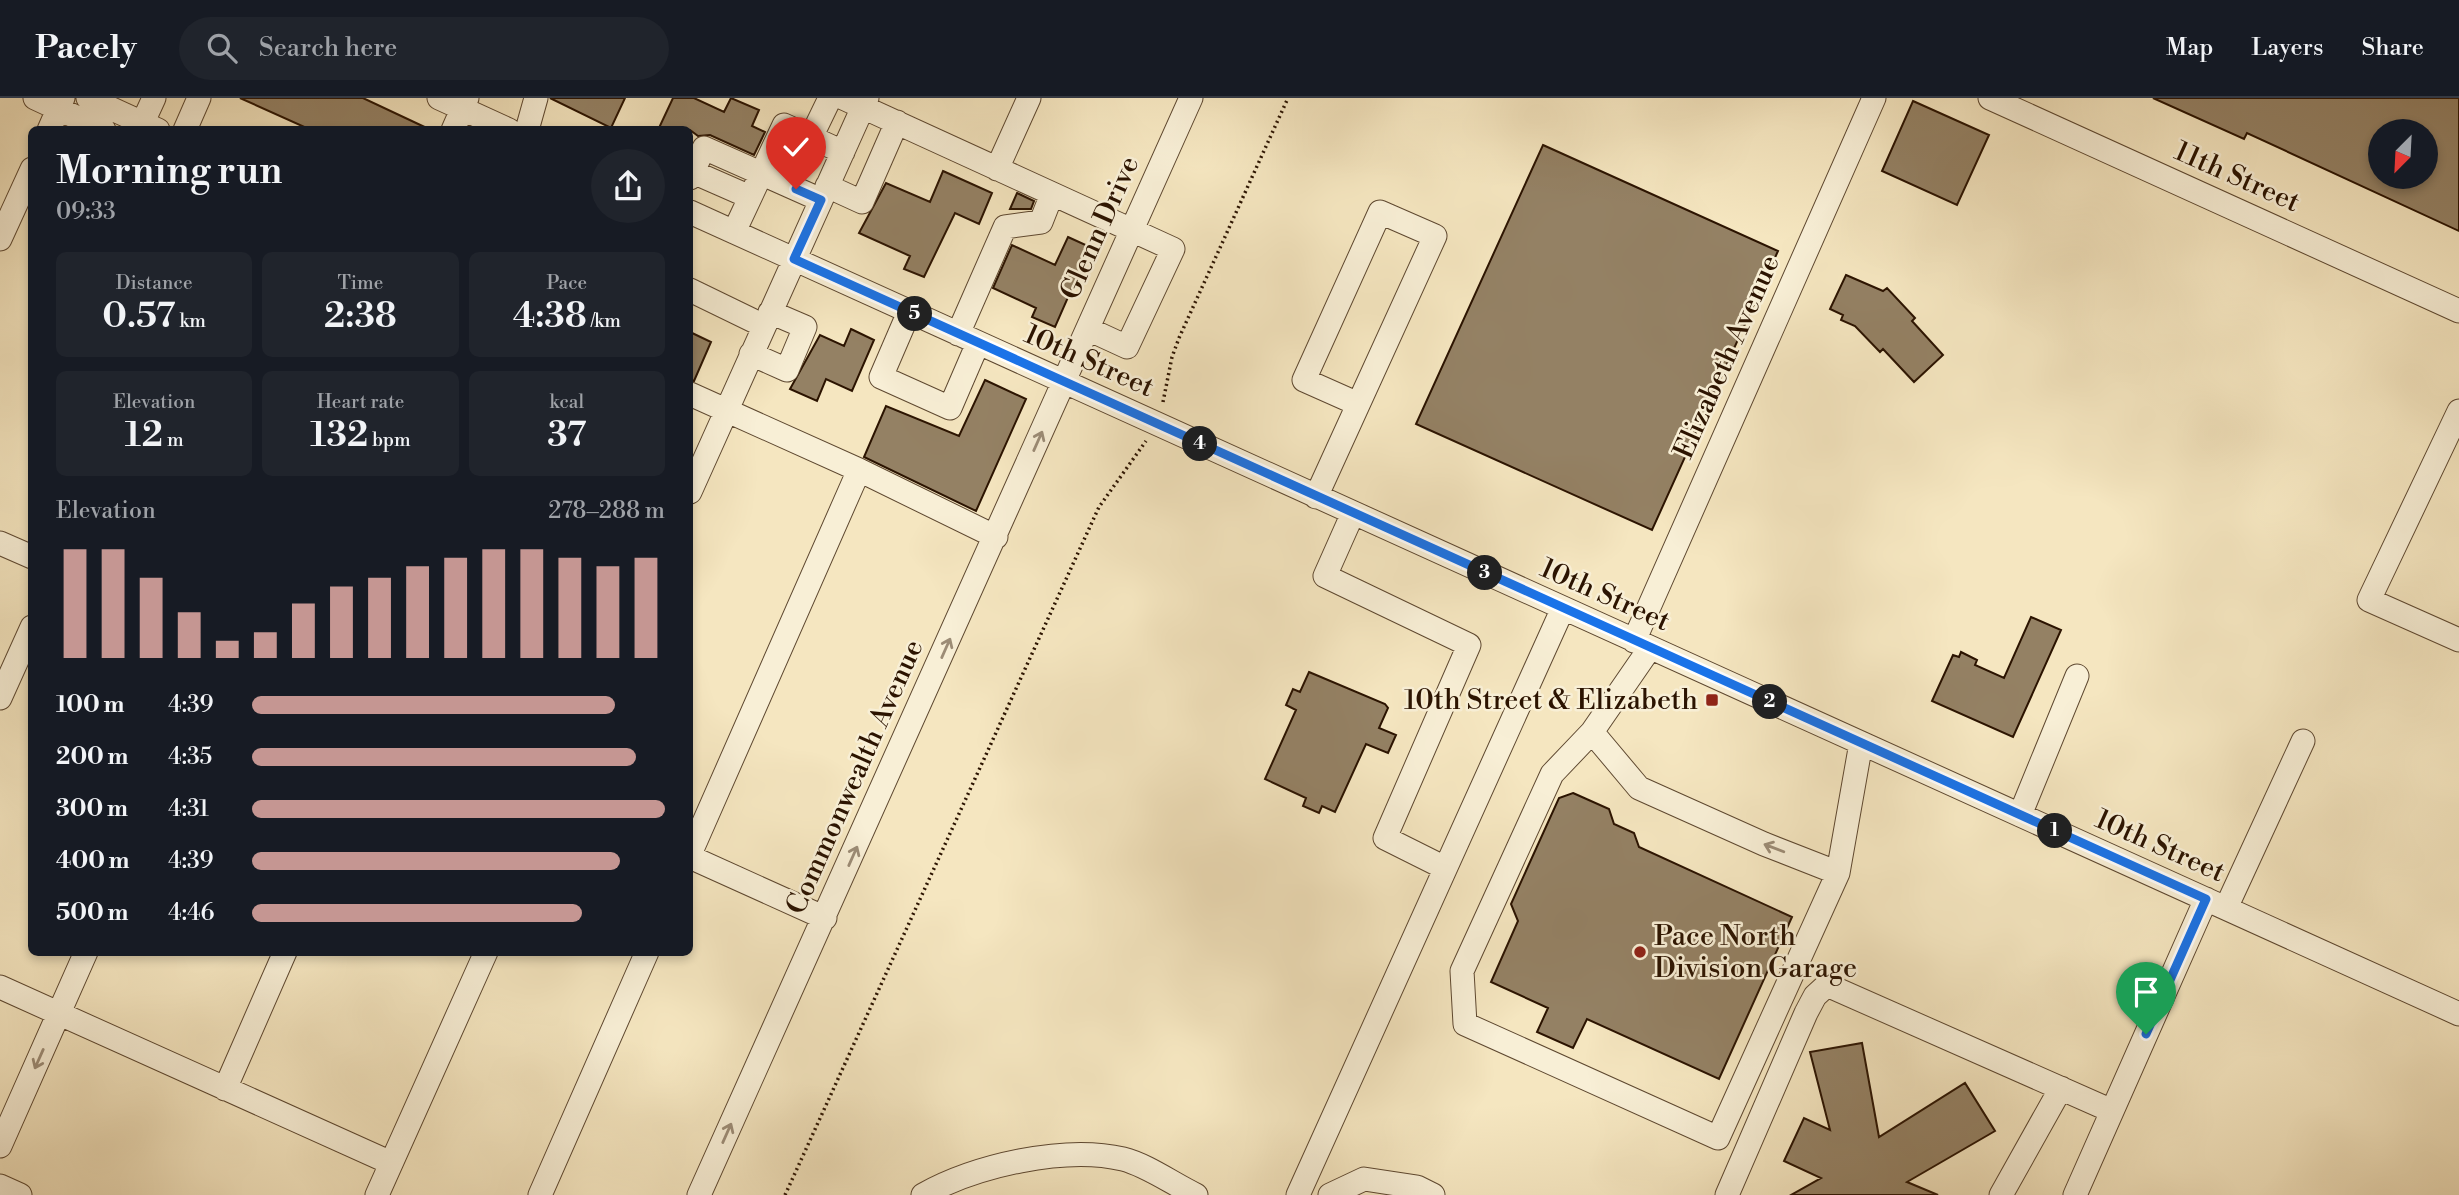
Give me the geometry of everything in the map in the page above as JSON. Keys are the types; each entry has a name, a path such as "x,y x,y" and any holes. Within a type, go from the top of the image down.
{"street":[{"path":"36,98 61,103 98,126"},
{"path":"88,98 150,126 154,98"},
{"path":"187,126 199,98"},
{"path":"439,98 464,103 502,126"},
{"path":"528,126 536,98"},
{"path":"788,185 830,98"},
{"path":"997,169 1029,98"},
{"name":"Glenn Drive","path":"1064,382 1191,98"},
{"name":"Elizabeth Avenue","path":"1838,873 1718,1138 1465,1024 1462,971 1552,774 1592,732 1642,644 1874,98"},
{"name":"11th Street","path":"1990,98 2459,311"},
{"path":"693,485 843,152 858,101 897,122 1172,249 1127,347 1088,329"},
{"path":"51,126 61,103"},
{"path":"455,126 464,103"},
{"path":"693,171 704,148 788,185 862,202 897,122"},
{"path":"734,232 784,125 843,152"},
{"path":"693,176 750,197"},
{"path":"0,239 28,178"},
{"path":"909,312 881,377 950,408 968,338 1005,227 1041,222 1052,194"},
{"path":"1316,497 1435,236 1380,212 1304,380 1358,404"},
{"name":"10th Street","path":"693,216 794,259 2459,1014"},
{"path":"693,291 767,319 805,327 786,370 751,354"},
{"name":"Commonwealth Avenue","path":"699,1195 1064,382"},
{"path":"693,395 859,470 996,537"},
{"path":"2459,411 2369,600 2459,640"},
{"path":"693,848 859,470"},
{"path":"1353,513 1325,576 1469,645 1385,838 1446,868"},
{"path":"0,543 28,555"},
{"path":"1298,1195 1563,608"},
{"path":"0,698 28,636"},
{"path":"2020,815 2077,676"},
{"path":"1592,732 1639,788 1764,845 1838,873 1861,743"},
{"path":"2075,1195 2112,1111 2216,904 2303,741"},
{"path":"693,856 825,918"},
{"path":"0,1146 84,956"},
{"path":"225,1089 283,956"},
{"path":"377,1195 484,956"},
{"path":"540,1195 645,956"},
{"path":"1727,1195 1806,1013 1815,996 1827,985 2112,1111"},
{"path":"0,987 391,1163"},
{"path":"2001,1195 2061,1088"},
{"path":"923,1195 1028,1158 1087,1154 1125,1159 1196,1195"},
{"path":"1329,1195 1364,1179 1417,1187 1433,1195"},
{"path":"0,1186 20,1195"}],"path":[{"path":"1162,404 1179,338 1288,98"},
{"path":"785,1195 1099,507 1147,440"}],"building":[{"path":"240,98 363,98 422,126 302,126"},
{"path":"550,98 625,98 612,126"},
{"path":"673,98 694,98 724,112 731,98 759,110 752,126 765,132 754,155 710,135 698,136 693,132 693,126 660,126"},
{"path":"2153,98 2459,98 2459,231 2368,189 2438,189 2438,119 2368,119 2368,189 2247,133 2244,139"},
{"path":"1913,101 1989,135 1957,205 1882,171"},
{"path":"1543,145 1778,251 1652,530 1416,424"},
{"path":"943,171 992,193 979,224 955,213 924,277 904,269 910,256 859,233 886,183 930,202"},
{"path":"1017,193 1034,201 1031,209 1010,209"},
{"path":"1068,237 1090,247 1055,327 1032,317 1036,308 993,288 1012,245 1055,265"},
{"path":"1846,275 1883,291 1887,288 1915,318 1912,321 1943,355 1914,382 1883,349 1880,352 1855,326 1841,320 1843,315 1830,309"},
{"path":"851,329 874,340 852,391 826,379 817,401 790,389 820,335 844,346"},
{"path":"693,333 711,342 693,381"},
{"path":"985,380 1026,399 976,511 864,457 886,406 959,436"},
{"path":"2031,617 2061,630 2013,737 1932,701 1953,655 1959,657 1961,652 1977,660 1975,665 2004,678"},
{"path":"1309,672 1385,704 1388,708 1379,728 1396,735 1388,753 1366,744 1335,812 1322,806 1319,813 1303,806 1306,798 1265,779 1296,710 1286,705 1293,689 1300,692"},
{"name":"Pace North Division Garage","path":"1573,793 1609,809 1614,824 1634,833 1639,847 1792,917 1719,1079 1587,1019 1573,1048 1537,1032 1548,1008 1491,982 1518,921 1511,904 1559,798"},
{"path":"1862,1043 1879,1137 1965,1083 1995,1131 1907,1182 1938,1195 1791,1195 1821,1178 1784,1161 1804,1118 1830,1130 1810,1052"}],"place":[{"name":"10th Street & Elizabeth","path":"1712,700"},
{"name":"Pace North Division Garage","path":"1640,952"}],"route":[{"path":"796,189 821,200 794,259 2206,899 2146,1034"}]}
